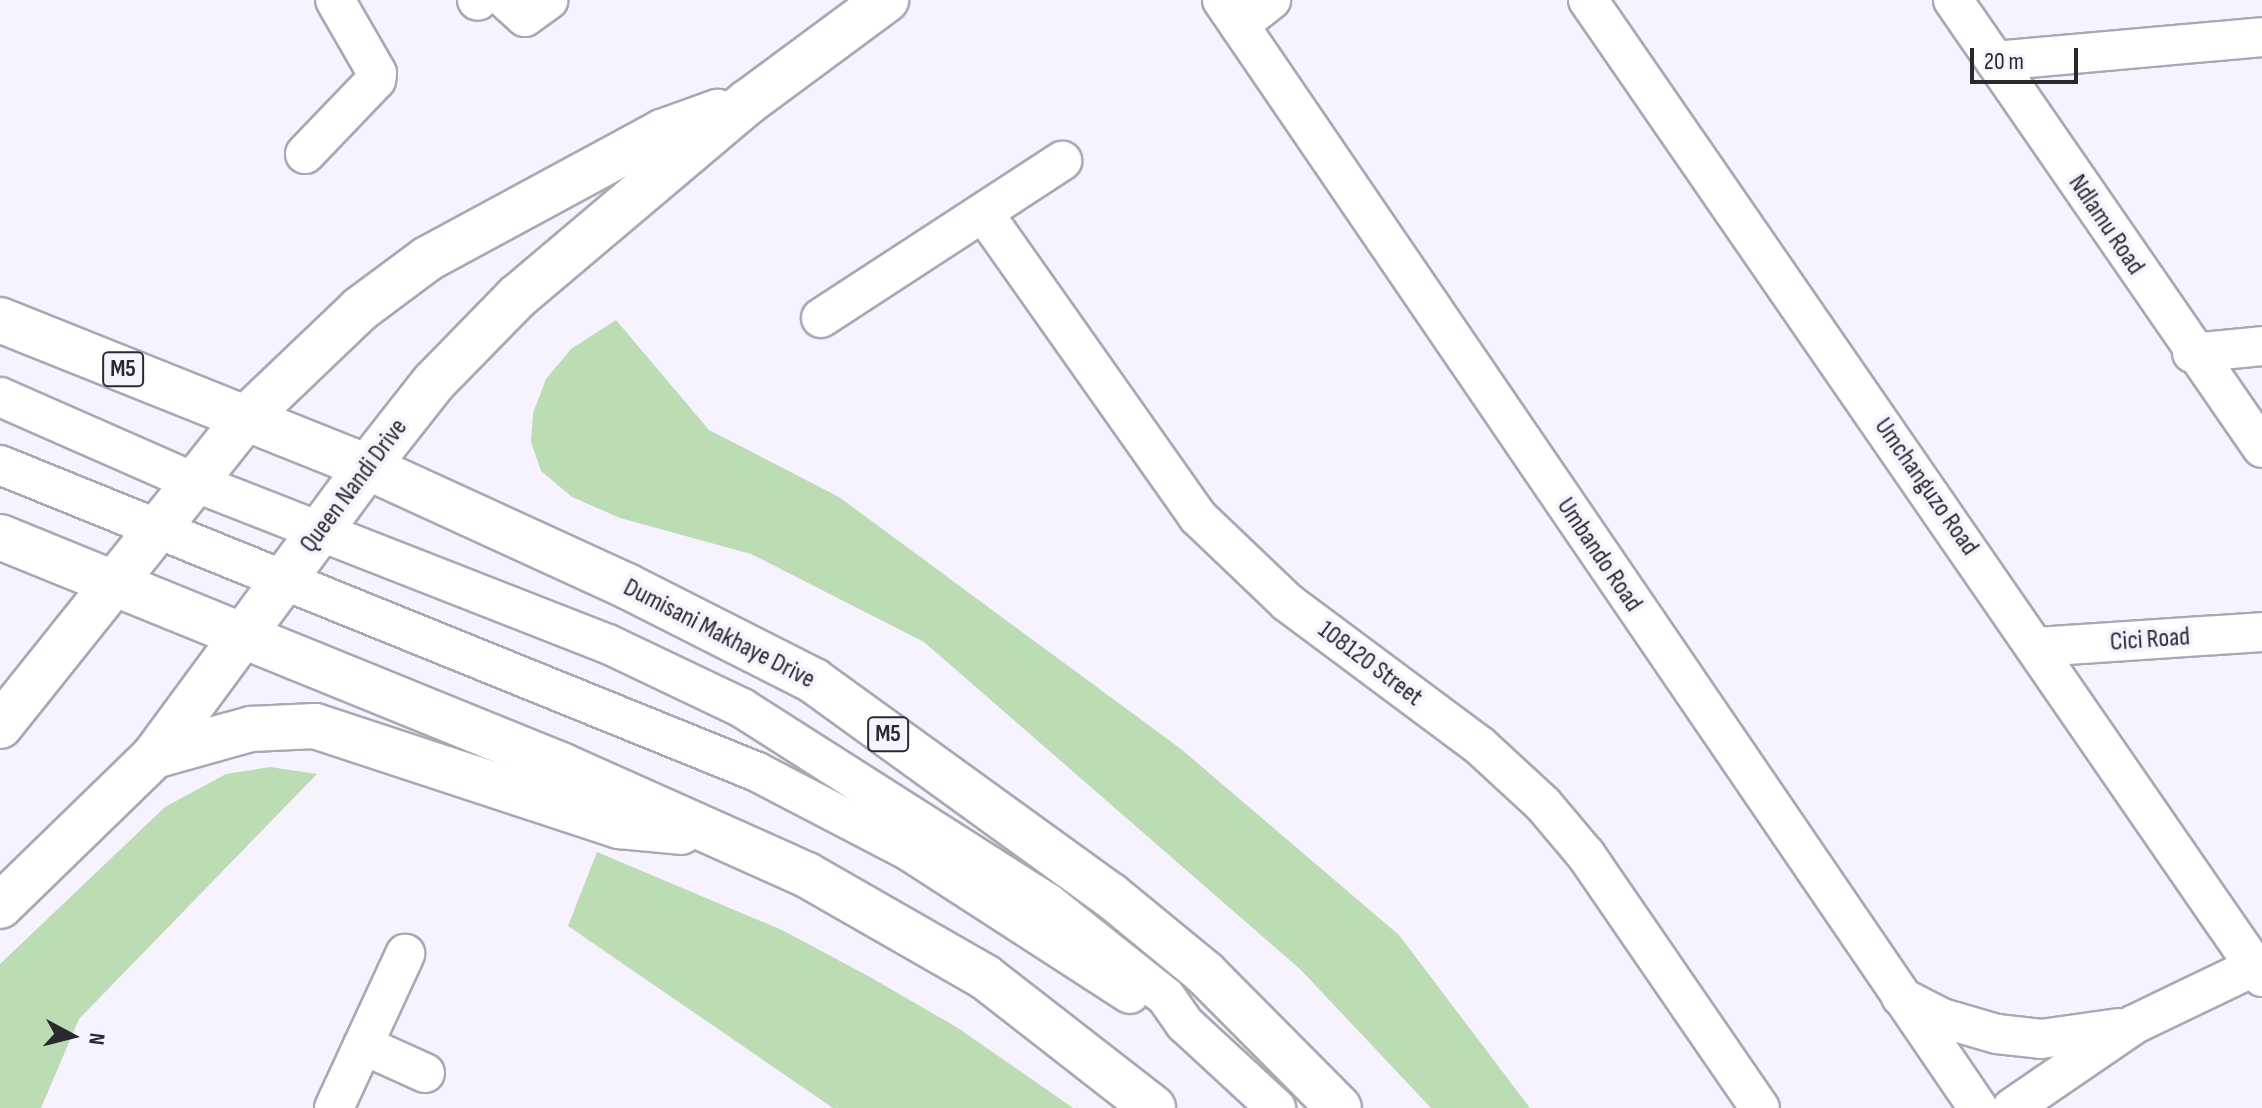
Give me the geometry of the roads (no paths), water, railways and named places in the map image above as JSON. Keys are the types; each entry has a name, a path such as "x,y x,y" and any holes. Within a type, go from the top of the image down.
{"main road":[{"name":"Queen Nandi Drive","path":"0,906 154,756 320,529 434,382 517,297 748,102 886,0"},
{"name":"Queen Nandi Drive","path":"0,726 111,583 246,418 360,309 427,259 662,132 748,102"},
{"name":"Dumisani Makhaye Drive","path":"0,320 367,467 627,586 814,681 1110,895 1205,973 1339,1108"},
{"path":"0,537 561,765 807,875 985,977 1153,1108"},
{"path":"154,756 225,734 315,726 620,826 719,837"}],"street":[{"path":"305,154 376,80 377,73 335,0"},
{"path":"506,0 520,17 548,0"},
{"path":"1231,12 1271,0"},
{"name":"Umchanguzo Road","path":"1588,0 2259,968"},
{"name":"Ndlamu Road","path":"1953,0 2192,353 2262,448"},
{"name":"Umbando Road","path":"1231,12 1898,996 1978,1108"},
{"path":"1995,61 2262,37"},
{"path":"821,318 985,215 1062,161"},
{"name":"108120 Street","path":"985,215 1198,517 1287,602 1479,745 1543,804 1586,855 1760,1108"},
{"path":"2192,353 2262,346"},
{"path":"0,397 194,482 608,644 742,708 1047,902 1166,997 1185,1024 1276,1108"},
{"path":"0,465 757,772 909,851 1154,1010 1185,1024"},
{"name":"Cici Road","path":"2037,647 2262,632"},
{"path":"334,1108 405,954"},
{"path":"2012,1108 2133,1025 2259,968"},
{"path":"1898,996 1942,1018 1997,1034 2041,1039 2133,1025"},
{"path":"363,1045 425,1073"}]}
